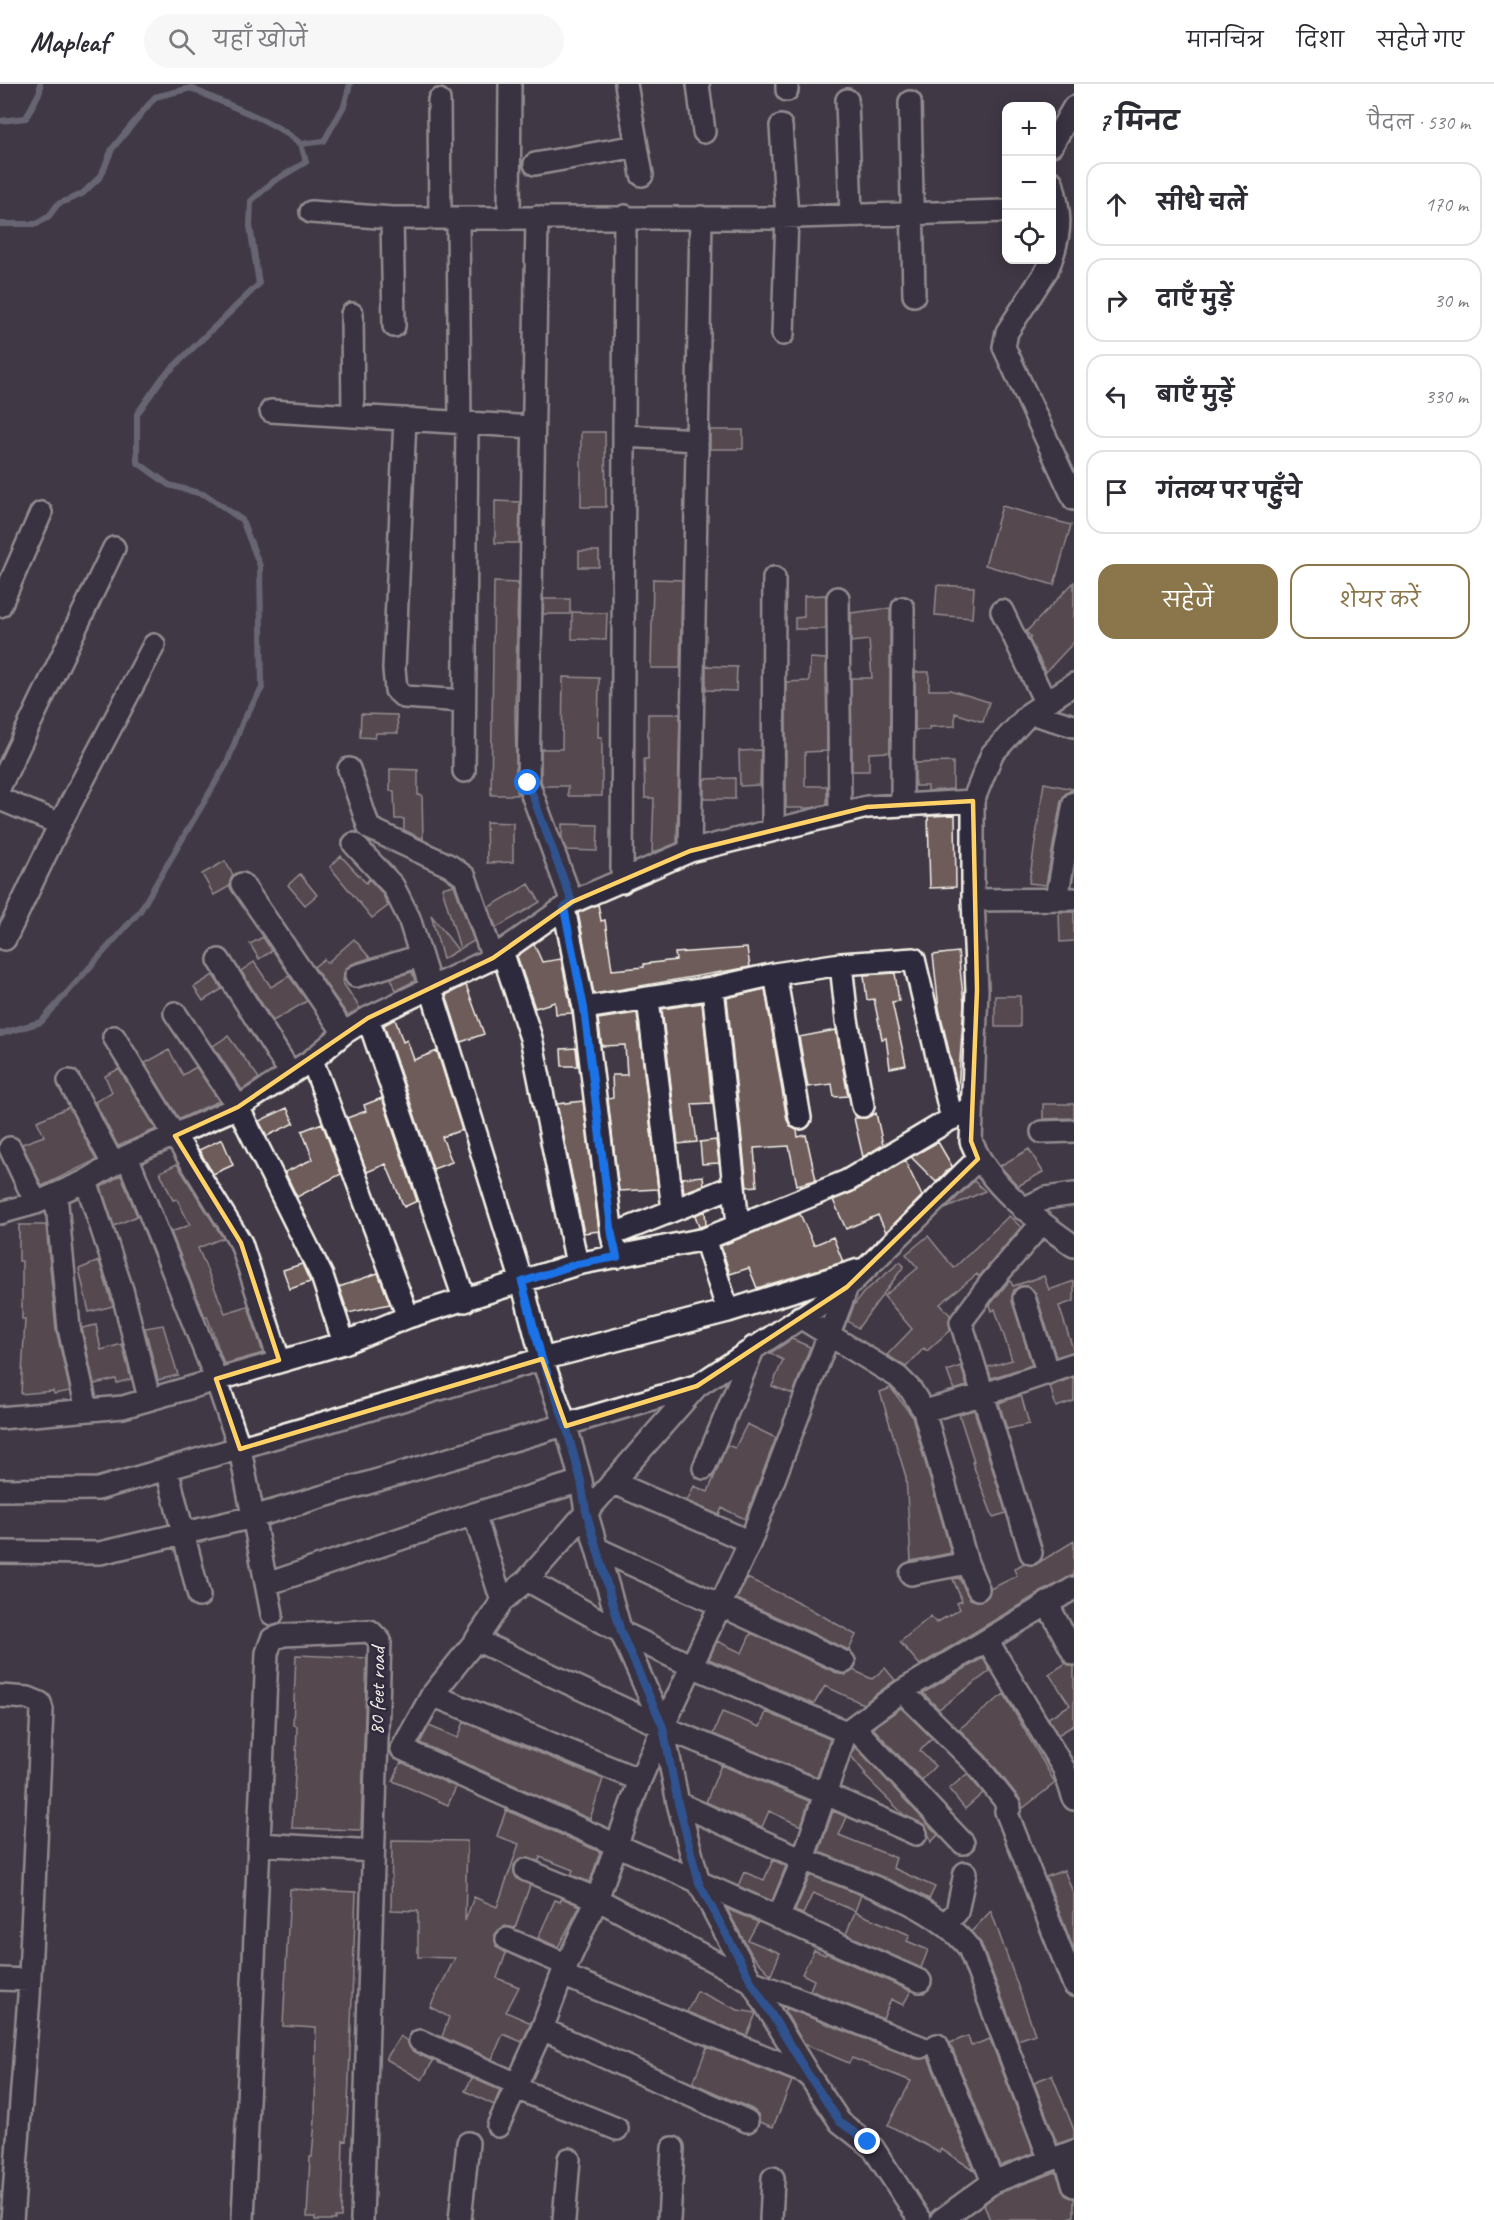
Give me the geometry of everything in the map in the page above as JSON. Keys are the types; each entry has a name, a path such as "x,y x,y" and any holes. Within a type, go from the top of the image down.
{"street":[{"path":"510,84 510,217"},
{"path":"626,84 642,176"},
{"path":"698,84 704,132"},
{"path":"439,100 463,422 464,771"},
{"path":"847,100 851,215"},
{"path":"910,102 914,295"},
{"path":"1056,138 1074,107"},
{"path":"781,126 787,217 783,334"},
{"path":"535,164 637,146"},
{"path":"1056,193 1062,210 1056,244"},
{"path":"311,212 392,218 449,218 787,217 1002,211"},
{"path":"622,882 625,216"},
{"path":"537,217 528,783 568,905 584,1008 612,1235 617,1257"},
{"path":"690,851 701,217"},
{"path":"392,218 394,326"},
{"path":"1049,264 1007,332 1005,346 1074,499"},
{"path":"352,314 353,416"},
{"path":"272,411 533,427"},
{"path":"405,419 394,669 396,690 404,697 464,701"},
{"path":"624,436 697,440"},
{"path":"0,606 41,513"},
{"path":"0,786 114,548"},
{"path":"773,830 774,578"},
{"path":"838,598 840,814"},
{"path":"902,804 903,608"},
{"path":"1002,611 1038,708 1074,726"},
{"path":"5,939 60,824 154,645"},
{"path":"1074,684 1038,708 992,754 974,801 973,900 977,990 970,1141 978,1159 1023,1209 1074,1246"},
{"path":"349,769 369,828 450,866 465,877 531,1038 577,1264"},
{"path":"0,799 60,824"},
{"path":"0,1214 36,1203 86,1180 120,1160 238,1107 312,1060 344,1033 368,1018 497,954 568,905 690,851 867,807 974,801"},
{"path":"973,900 1065,898 1074,804"},
{"path":"354,844 393,886 403,902 522,1282 542,1359 566,1426 581,1481 586,1511 621,1632 663,1727 678,1803 699,1883 751,1981 808,2074 840,2122 873,2148 920,2220"},
{"path":"242,884 344,1033"},
{"path":"356,975 420,956"},
{"path":"584,1008 713,988 775,974 841,964 914,959 952,1119"},
{"path":"219,960 291,1074"},
{"path":"841,964 846,1011 863,1106"},
{"path":"775,974 800,1118"},
{"path":"713,988 738,1224"},
{"path":"648,999 673,1210"},
{"path":"175,1012 238,1107 322,1276 344,1343"},
{"path":"368,1018 465,1301"},
{"path":"114,1037 241,1243 279,1360"},
{"path":"312,1060 408,1317"},
{"path":"69,1081 120,1160 216,1378 240,1449 272,1614"},
{"path":"0,1418 123,1407 216,1378 344,1343 408,1317 577,1264 705,1239 847,1181 971,1107"},
{"path":"1042,1132 1074,1131"},
{"path":"10,1148 36,1203"},
{"path":"920,1981 402,1749 432,1695 476,1640 502,1601 527,1580 697,1386 847,1287 978,1159"},
{"path":"86,1180 122,1290 149,1398"},
{"path":"612,1235 734,1186"},
{"path":"56,1194 69,1328 87,1410"},
{"path":"1023,1209 1046,1198 1074,1194"},
{"path":"1031,1553 962,1322 991,1282 1042,1223"},
{"path":"705,1239 728,1311"},
{"path":"0,1490 98,1489 542,1359 728,1311 867,1267"},
{"path":"498,2126 542,2029 564,1970 597,1899 640,1780 663,1727 694,1667 718,1606 750,1542 847,1287"},
{"path":"1024,1298 1048,1374"},
{"path":"800,1317 898,1377 911,1390 924,1411 967,1563 978,1589"},
{"path":"704,1468 754,1347"},
{"path":"924,1411 985,1394 1074,1364"},
{"path":"0,1552 100,1553 253,1517 697,1386"},
{"path":"167,1469 185,1533 199,1596"},
{"path":"267,1584 474,1514 581,1481"},
{"path":"612,1482 750,1542"},
{"path":"474,1514 502,1601"},
{"path":"598,1549 844,1662"},
{"path":"911,1574 967,1563"},
{"path":"527,1580 621,1632 694,1667 850,1730 963,1843"},
{"path":"778,1918 803,1858 850,1730 902,1691 1074,1588"},
{"path":"1047,1603 1074,1654"},
{"name":"80 feet road","path":"243,2220 267,1653 272,1639 284,1635 370,1631 380,1641 362,2220"},
{"path":"476,1640 663,1727 916,1834"},
{"path":"987,1640 1064,1769 1074,1799"},
{"path":"902,1691 976,1764 1008,1809 1074,1985"},
{"path":"432,1695 640,1780"},
{"path":"0,1696 35,1700 40,1703 42,1710 29,1980 12,2220"},
{"path":"678,1803 885,1892 946,1923 969,1948 1074,2186"},
{"path":"259,1844 373,1851"},
{"path":"526,1870 597,1899 751,1981 929,2046 993,2182"},
{"path":"946,1923 957,1912 965,1874"},
{"path":"507,1939 564,1970 808,2074"},
{"path":"0,1979 29,1980"},
{"path":"542,2029 747,2121"},
{"path":"420,2041 617,2129"},
{"path":"460,2220 468,2143"},
{"path":"669,2220 673,2148"},
{"path":"941,2220 993,2182 1062,2155"},
{"path":"564,2220 569,2159"},
{"path":"771,2220 773,2178"}],"highlighted area":[{"path":"973,801 977,990 971,1141 978,1159 847,1287 697,1386 566,1426 542,1359 240,1449 216,1379 279,1360 241,1243 175,1136 238,1107 368,1018 493,958 572,902 690,851 867,807"}],"building":[{"path":"710,430 743,430 743,449 710,449"},
{"path":"581,432 605,432 606,507 581,507"},
{"path":"495,501 520,502 519,543 495,543"},
{"path":"1002,506 1071,525 1054,585 985,565"},
{"path":"579,551 599,551 599,567 579,567"},
{"path":"653,579 682,580 680,668 651,668"},
{"path":"494,582 518,583 515,715 517,795 491,795"},
{"path":"1074,582 1074,642 1046,672 1029,639 1031,637 1026,632"},
{"path":"937,585 974,587 972,618 935,615"},
{"path":"826,595 826,629 795,629 795,618 804,617 804,596"},
{"path":"544,599 570,599 570,614 543,614"},
{"path":"890,608 890,752 869,753 869,771 852,771 851,678 872,678 869,640 851,642 851,613"},
{"path":"572,612 607,613 606,640 572,639"},
{"path":"810,658 826,659 827,751 805,752 805,786 827,786 827,804 811,808 786,808 786,682 809,681"},
{"path":"706,666 737,667 736,691 706,690"},
{"path":"915,672 929,672 929,690 950,690 989,702 983,722 955,713 955,726 915,730"},
{"path":"563,677 599,678 598,737 602,737 602,796 568,796 568,786 543,786 541,781 541,749 562,749"},
{"path":"361,714 397,715 398,733 376,733 375,738 360,737"},
{"path":"648,714 680,714 677,843 652,853 654,798 645,798 644,759 648,759"},
{"path":"761,750 760,785 740,786 739,751"},
{"path":"953,762 953,789 928,791 928,786 915,786 915,763"},
{"path":"390,769 418,770 418,795 422,795 423,839 404,830 404,819 395,819 394,791 390,791"},
{"path":"735,778 735,799 704,799 704,779"},
{"path":"1044,783 1073,789 1065,794 1061,801 1046,885 1029,883"},
{"path":"955,815 956,887 930,888 928,816"},
{"path":"486,822 513,823 513,862 487,863"},
{"path":"562,824 598,825 597,851 566,850 562,839"},
{"path":"341,856 366,883 369,879 382,893 388,906 372,918 330,867"},
{"path":"225,861 233,875 230,886 214,895 202,874"},
{"path":"300,874 317,895 305,905 288,885"},
{"path":"529,884 540,902 496,928 489,907"},
{"path":"454,885 474,941 460,949 442,888"},
{"path":"598,904 601,921 605,920 612,970 644,967 644,964 676,960 675,953 747,948 750,967 594,994 578,913"},
{"path":"1059,912 1074,912 1074,941 1060,942"},
{"path":"431,915 458,950 443,959"},
{"path":"263,937 272,951 259,959 250,944"},
{"path":"354,939 370,958 352,964 344,973 343,983 360,1008 348,1016 314,967 324,959 327,963"},
{"path":"534,944 542,962 561,959 572,1013 556,1014 555,1002 535,1008 517,956"},
{"path":"958,952 964,1003 958,1090 939,1008 933,955"},
{"path":"254,962 271,987 289,976 307,1001 273,1021 241,971"},
{"path":"412,972 415,981 396,990 391,978"},
{"path":"895,973 899,1001 892,1002 906,1065 890,1068 886,1038 882,1039 874,999 867,1000 864,975"},
{"path":"213,975 222,989 203,1001 194,987"},
{"path":"466,985 484,1034 461,1042 446,995"},
{"path":"765,989 787,1120 791,1127 797,1130 798,1137 806,1135 816,1180 797,1185 789,1146 754,1148 757,1186 747,1187 727,998"},
{"path":"995,996 1020,996 1020,1027 995,1027"},
{"path":"702,1003 712,1103 692,1104 697,1142 678,1144 662,1009"},
{"path":"637,1013 658,1189 619,1191 608,1099 613,1098 612,1075 627,1075 625,1045 602,1046 598,1019"},
{"path":"395,1019 403,1042 407,1040 414,1060 437,1051 462,1130 442,1137 452,1162 433,1169 384,1025"},
{"path":"836,1030 848,1096 834,1097 832,1084 808,1087 799,1037"},
{"path":"228,1036 259,1078 242,1090 213,1046"},
{"path":"576,1048 578,1066 562,1066 561,1049"},
{"path":"169,1050 183,1075 196,1067 219,1101 179,1119 145,1063"},
{"path":"119,1069 156,1129 118,1146 95,1102 112,1092 105,1076"},
{"path":"382,1098 417,1201 404,1207 386,1164 367,1172 347,1118 366,1111 364,1105"},
{"path":"583,1101 599,1231 584,1233 557,1104"},
{"path":"1043,1104 1074,1104 1074,1118 1043,1119"},
{"path":"69,1107 96,1160 42,1186 22,1144 44,1136 37,1121"},
{"path":"287,1108 294,1123 267,1136 259,1121"},
{"path":"876,1113 883,1145 863,1157 854,1118 866,1118"},
{"path":"322,1123 341,1174 297,1197 285,1172 313,1159 302,1131"},
{"path":"222,1139 233,1165 213,1174 199,1150"},
{"path":"716,1140 719,1163 702,1164 700,1142"},
{"path":"938,1142 952,1166 936,1182 911,1157"},
{"path":"1029,1149 1043,1172 1018,1186 1000,1166"},
{"path":"905,1161 922,1196 886,1232 878,1215 846,1229 833,1200 853,1192"},
{"path":"177,1164 223,1238 198,1248 225,1313 248,1306 263,1353 224,1364 207,1316 205,1317 171,1232 190,1225 177,1199 173,1200 160,1172"},
{"path":"121,1175 137,1216 114,1226 101,1187"},
{"path":"703,1176 704,1185 684,1192 682,1178"},
{"path":"974,1181 985,1191 945,1209"},
{"path":"705,1211 706,1225 699,1227 695,1215"},
{"path":"800,1214 814,1245 833,1237 843,1262 757,1288 749,1268 730,1274 721,1246"},
{"path":"1009,1216 1021,1227 979,1277 977,1274 940,1304 950,1315 950,1330 927,1351 924,1348 906,1367 887,1355 912,1329 884,1296 918,1268 906,1254 928,1236 954,1268"},
{"path":"19,1225 46,1225 56,1329 70,1391 54,1394 53,1391 21,1394 25,1319 22,1319 22,1261 19,1261"},
{"path":"99,1261 113,1306 89,1312 79,1269"},
{"path":"900,1262 904,1266 858,1328 848,1321 854,1305 863,1293"},
{"path":"302,1264 310,1282 290,1289 283,1270"},
{"path":"378,1273 390,1304 348,1313 339,1287"},
{"path":"1044,1276 1049,1290 1074,1281 1074,1301 1059,1306 1074,1352 1056,1357 1036,1294 1027,1286 1020,1286 1014,1290 1012,1301 1032,1365 991,1378 988,1367 1012,1360 995,1309 992,1311 990,1305 1010,1280 1013,1286"},
{"path":"96,1325 101,1350 122,1344 131,1379 117,1383 116,1379 94,1384 82,1328"},
{"path":"163,1325 178,1375 158,1380 145,1328"},
{"path":"792,1339 810,1347 793,1394 772,1386 783,1360 770,1353"},
{"path":"961,1366 967,1386 954,1390 947,1371"},
{"path":"1074,1377 1074,1401 1056,1407 1050,1386"},
{"path":"891,1388 912,1416 951,1553 911,1561 906,1477 880,1392"},
{"path":"1021,1395 1029,1424 1007,1429 999,1403"},
{"path":"974,1410 1006,1513 993,1517 972,1462 974,1461 959,1414"},
{"path":"747,1424 776,1438 745,1519 722,1508 719,1515 687,1501 694,1486 708,1492 727,1445 735,1448"},
{"path":"1074,1541 1074,1575 1041,1592 920,1665 900,1642 931,1616 936,1623 960,1609 957,1603 962,1601 953,1579 959,1578 970,1599 982,1601 988,1596 990,1589 1017,1576 1014,1569 1024,1563 1035,1565"},
{"path":"747,1578 798,1602 856,1635 849,1650 737,1599"},
{"path":"751,1633 839,1674 846,1675 853,1670 872,1679 885,1668 895,1680 863,1704 825,1686 814,1704 709,1659 717,1641 742,1653"},
{"path":"296,1655 367,1658 361,1830 292,1828 297,1726 293,1725"},
{"path":"983,1658 990,1671 939,1709 923,1693"},
{"path":"1066,1663 1074,1667 1074,1725 1058,1735 1048,1718 1070,1705 1049,1674"},
{"path":"1004,1694 1055,1783 1022,1809 1020,1799 986,1756 959,1729"},
{"path":"901,1708 932,1738 920,1751 935,1766 922,1780 873,1728"},
{"path":"722,1712 760,1727 766,1712 830,1739 817,1777 713,1734"},
{"path":"464,1722 603,1779 590,1819 420,1743 429,1726 458,1738"},
{"path":"855,1746 938,1835 931,1842 926,1826 904,1815 864,1775 866,1774 851,1756"},
{"path":"401,1762 456,1787 448,1805 393,1781"},
{"path":"721,1765 809,1801 801,1826 769,1811 762,1827 706,1802"},
{"path":"967,1774 983,1793 965,1809 949,1789"},
{"path":"506,1810 600,1852 590,1882 571,1875 573,1870 540,1857 539,1861 524,1858 514,1865 516,1877 530,1885 515,1928 505,1926 495,1934 496,1946 506,1953 497,1978 519,1987 506,2012 531,2023 522,2042 503,2034 492,2059 442,2037 449,2017 430,2007 455,1958 418,1957 418,1911 391,1910 392,1840 467,1841 465,1921 474,1897 497,1907 519,1844 497,1836"},
{"path":"833,1811 847,1817 839,1835 896,1858 893,1868 935,1887 929,1899 897,1883 819,1852"},
{"path":"773,1860 786,1866 772,1901 738,1886 744,1872 764,1880"},
{"path":"1064,1870 1074,1895 1074,1950 1046,1877"},
{"path":"810,1875 861,1895 855,1911 813,1893 803,1914 795,1911"},
{"path":"290,1889 356,1892 346,2141 343,2140 341,2217 335,2217 335,2220 315,2220 315,2217 307,2217 310,2157 312,2157 315,2120 316,2028 283,2026"},
{"path":"562,1898 580,1906 558,1947 538,1938 555,1900 560,1902"},
{"path":"727,1909 758,1922 748,1940 780,1953 771,1975 752,1955"},
{"path":"991,1911 1035,2034 1018,2040 981,1943 971,1932"},
{"path":"855,1912 910,1935 907,1941 928,1950 921,1968 846,1934"},
{"path":"814,1950 825,1955 826,1953 911,1991 903,2005 891,1999 883,2019 810,1990 814,1980 802,1974"},
{"path":"697,1991 738,2010 756,2013 747,2036 687,2012"},
{"path":"786,2008 916,2059 928,2057 974,2170 941,2149 939,2152 888,2125 911,2081 852,2058 849,2063 804,2044 785,2011"},
{"path":"400,2036 407,2041 414,2052 433,2061 422,2080 386,2059"},
{"path":"968,2036 971,2046 990,2039 1034,2153 1000,2166 950,2043"},
{"path":"707,2047 792,2081 773,2127 759,2122 758,2114 752,2109 693,2083"},
{"path":"1052,2075 1074,2130 1074,2139 1057,2144 1034,2082"},
{"path":"472,2078 500,2090 494,2105 465,2091"},
{"path":"1056,2172 1065,2195 1074,2198 1074,2216 1064,2220 990,2220 984,2204 999,2193"}],"waterway":[{"path":"0,121 26,118 40,91 40,84"},
{"path":"0,224 37,224 49,216 58,204 82,194 101,176 112,149 155,97 191,88 262,119 301,144 324,141 344,106 350,84"},
{"path":"0,1034 41,1022 140,911 227,763 243,721 262,688 260,566 242,520 206,495 169,485 137,462 137,414 163,377 259,284 250,226 251,201 274,181 306,162 301,144"}],"route":[{"path":"528,783 572,902 564,908 584,1008 612,1235 617,1257 577,1264 522,1282 542,1359 566,1426 581,1481 586,1511 621,1632 663,1727 678,1803 699,1883 751,1981 808,2074 840,2122 868,2142"}]}
